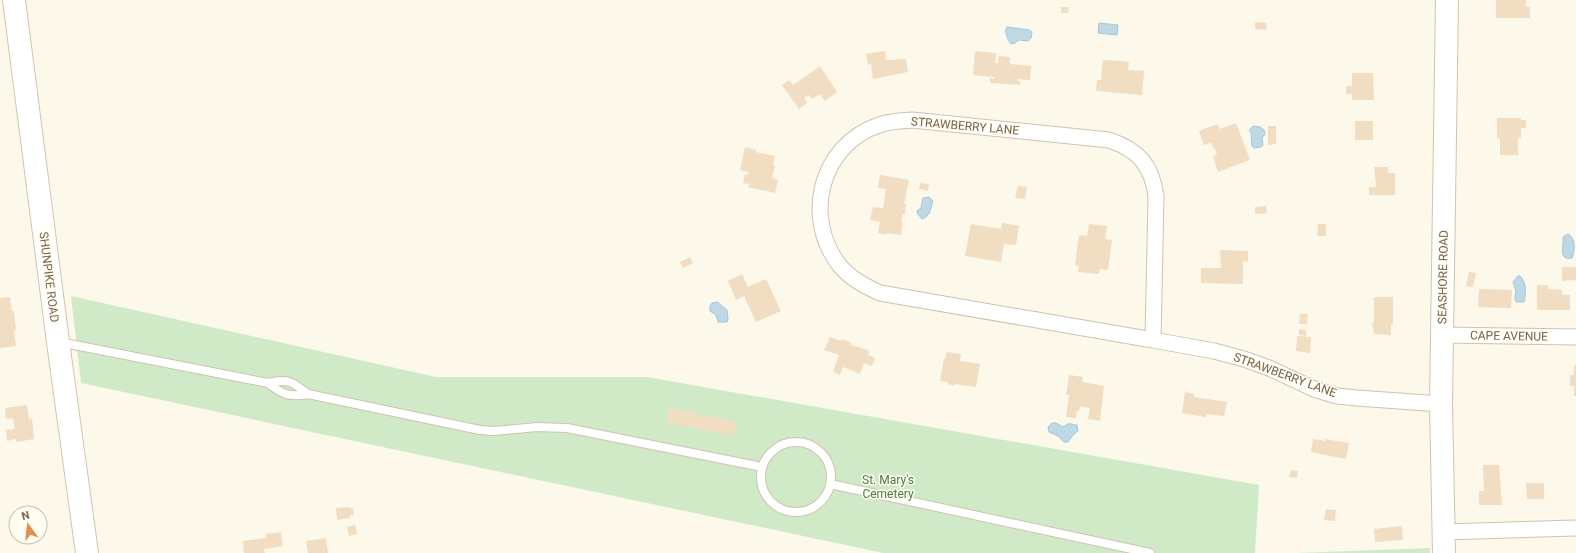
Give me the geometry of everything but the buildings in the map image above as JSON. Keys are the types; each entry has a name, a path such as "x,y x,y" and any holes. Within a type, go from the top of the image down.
{"street":[{"name":"SHUNPIKE ROAD","path":"14,0 87,553"},
{"name":"SEASHORE ROAD","path":"1444,553 1441,404 1447,0"},
{"name":"STRAWBERRY LANE","path":"1153,340 1156,196 1154,183 1149,170 1142,159 1132,150 1121,144 1109,140 912,120 894,121 878,125 850,141 839,153 829,169 823,184 820,202 820,219 824,236 830,251 841,267 852,277 864,286 880,293 1214,351 1244,359 1269,368 1314,389 1337,396 1441,404"},
{"name":"CAPE AVENUE","path":"1442,335 1576,337"},
{"path":"1443,532 1576,528"}],"lane":[{"path":"58,342 268,383 285,380 291,382 308,394"},
{"path":"268,383 280,393 287,395 308,394 480,430 494,431 537,427 567,428 762,467"},
{"path":"789,443 801,443 814,448 825,459 830,472 830,484 822,500 811,508 800,512 784,510 772,503 764,492 761,479 762,467 767,457 778,448 789,443"},
{"path":"830,484 1150,553"}],"green space":[{"name":"St. Mary's Cemetery","path":"71,296 436,377 647,377 1259,485 1255,553 883,553 81,383"},
{"path":"1430,548 1430,553 1298,553"}],"water":[{"path":"1099,23 1118,25 1117,35 1098,33"},
{"path":"1007,27 1029,30 1032,32 1031,38 1028,41 1019,40 1011,44 1006,35"},
{"path":"1253,126 1260,127 1264,130 1265,134 1262,138 1263,145 1261,147 1254,148 1252,146 1251,132 1249,131"},
{"path":"929,197 933,201 931,209 929,214 922,219 917,211 921,208 923,198"},
{"path":"1568,234 1574,241 1572,258 1565,257 1563,255 1563,237"},
{"path":"1518,276 1520,276 1525,285 1524,302 1516,302 1515,298 1516,291 1513,282"},
{"path":"717,302 727,310 727,322 718,322 716,315 710,311 710,306 712,303"},
{"path":"1052,423 1056,423 1063,427 1069,424 1077,425 1078,431 1068,442 1064,442 1058,436 1049,432 1048,427"}]}
